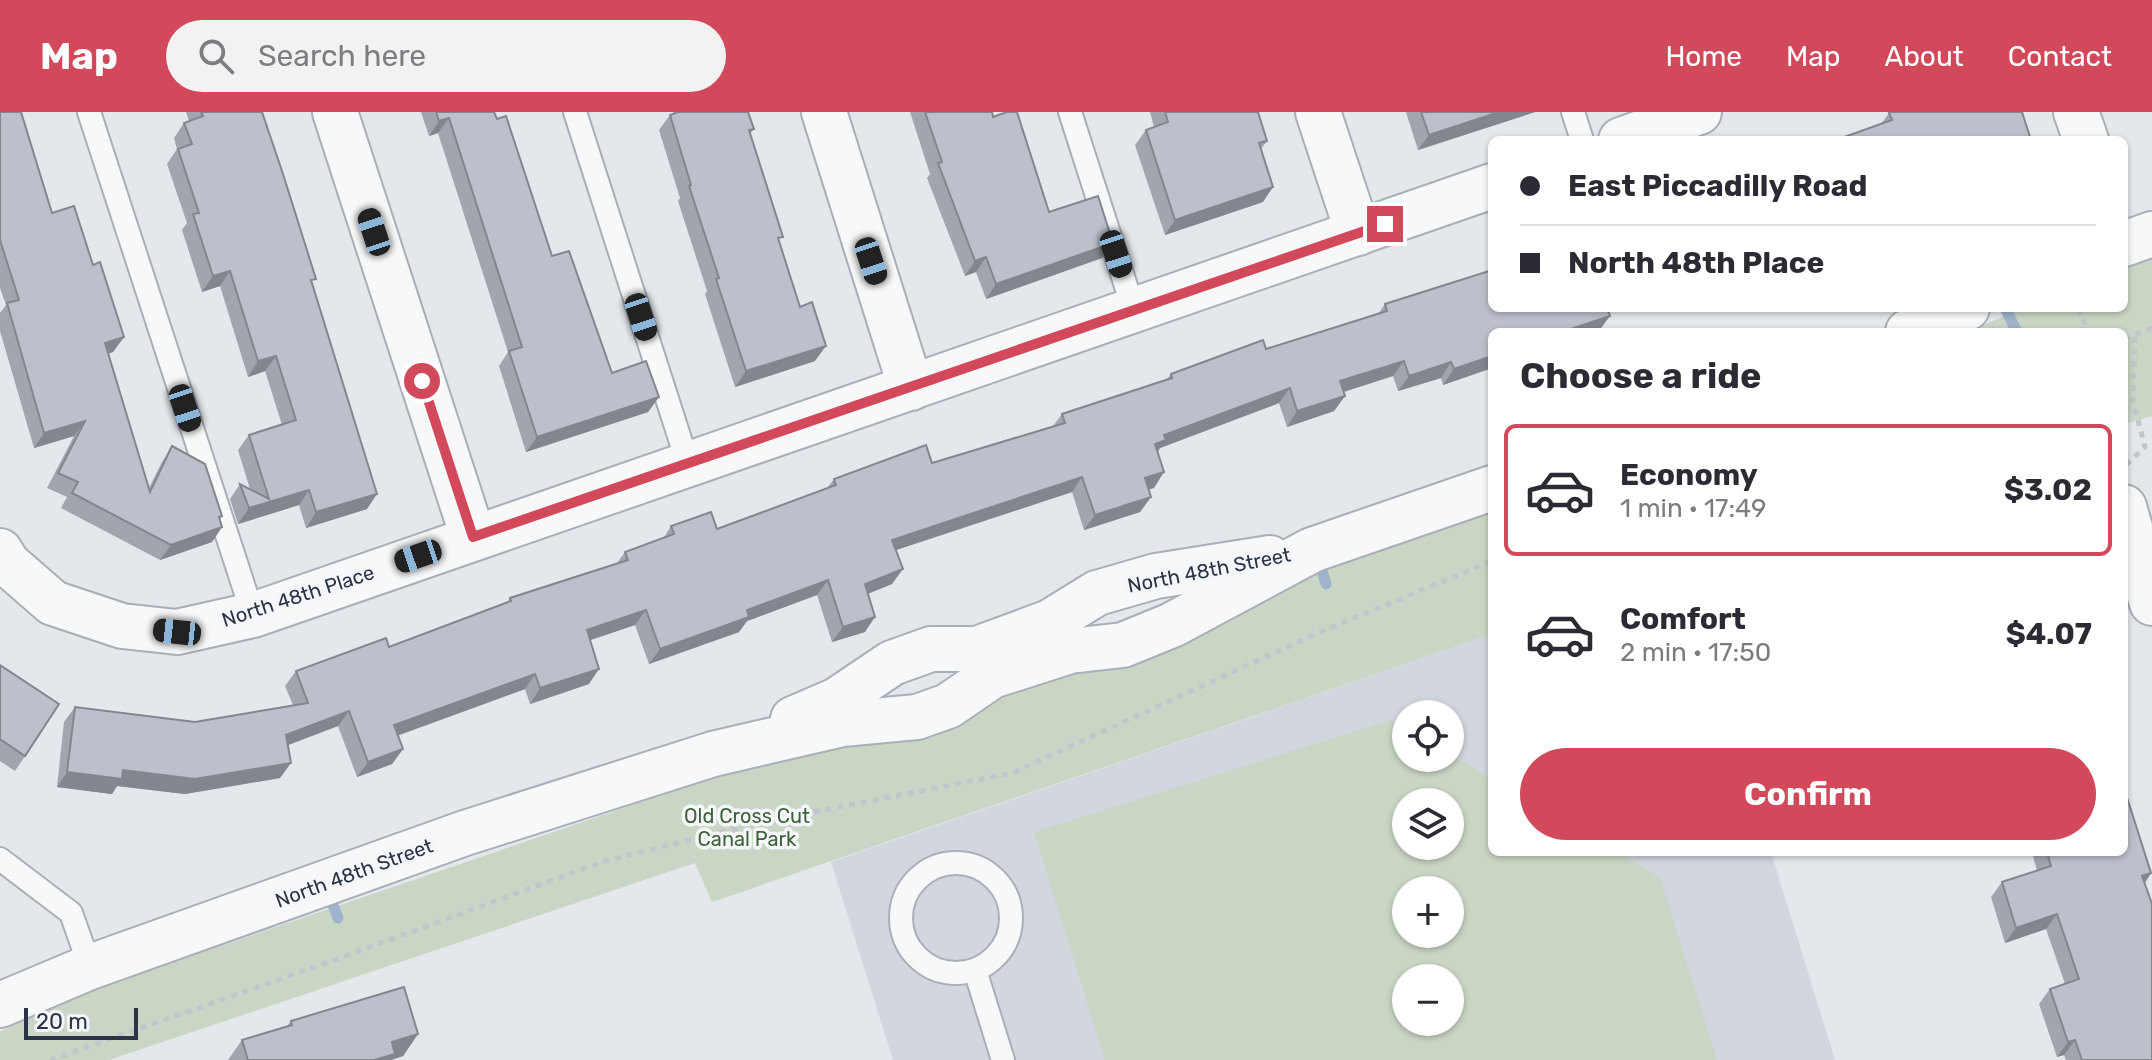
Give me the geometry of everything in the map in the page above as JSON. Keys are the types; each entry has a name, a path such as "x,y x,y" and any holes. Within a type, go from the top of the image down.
{"street":[{"path":"335,112 473,537"},
{"path":"824,112 911,388"},
{"path":"1318,112 1358,233"},
{"path":"1632,136 1699,112"},
{"path":"2076,112 2085,136"},
{"name":"North 48th Place","path":"0,551 8,564 53,603 122,626 177,632 253,615 1488,187"},
{"path":"2128,243 2152,234"},
{"path":"1918,328 1957,312"},
{"name":"North 48th Street","path":"0,1005 90,967 465,833 713,754 842,724 917,717 948,706 992,676 1070,651 1123,645 1160,630 1312,550 1488,489"},
{"path":"2128,521 2152,603"},
{"name":"North 48th Street","path":"713,754 837,700 892,663 918,653 931,649 977,649 1050,622 1097,593 1156,576 1312,550"}],"lane":[{"path":"89,112 253,615"},
{"path":"575,112 688,464"},
{"path":"1070,112 1134,311"},
{"path":"1573,112 1581,136"},
{"path":"0,859 71,913 90,967"},
{"path":"949,862 968,863 998,881 1008,897 1012,914 1010,932 1003,949 991,962 975,970 956,974 938,971 921,961 909,947 901,930 900,911 906,893 917,878 932,867 949,862"},
{"path":"975,970 1003,1060"}],"path":[{"path":"2128,338 2152,328"},
{"path":"2128,463 2145,447 2133,401 2135,335"},
{"path":"50,1060 605,861 763,822 1012,773 1318,633 1488,563"}],"shaded area":[{"path":"1488,635 1488,856 1772,856 1835,1060 893,1060 831,862"}],"green space":[{"path":"2152,256 2152,416 2128,423 2128,328 1976,328 2014,312 2128,312 2128,266"},
{"name":"Old Cross Cut Canal Park","path":"1488,512 1488,635 712,902 695,863 109,1060 0,1060 0,1032 98,988 720,775 995,686"},
{"path":"1391,720 1392,772 1464,772 1464,762 1488,777 1488,856 1624,856 1660,877 1717,1060 1105,1060 1034,832"}],"building":[{"path":"0,112 21,112 52,213 74,206 93,265 100,262 124,337 105,343 150,492 172,446 205,464 222,516 219,517 222,527 171,545 72,493 78,482 58,473 85,421 44,433 7,303 19,300 0,240"},
{"path":"201,112 262,112 316,279 311,280 377,494 316,512 309,490 249,508 240,484 269,499 249,435 296,420 276,356 258,361 230,271 213,276 193,214 199,213 178,149 192,144 184,123 203,116"},
{"path":"436,112 494,112 497,119 506,116 552,256 569,251 612,373 646,361 659,397 537,437 509,351 522,347 449,118 439,121"},
{"path":"678,112 748,112 754,129 749,130 783,237 778,238 800,307 812,302 826,346 746,371 716,279 719,278 670,115"},
{"path":"925,112 992,112 993,117 1017,112 1049,212 1098,196 1113,243 996,284 986,257 975,261 938,163 942,162"},
{"path":"1165,112 1258,112 1267,141 1259,143 1273,187 1175,220 1146,130 1168,122"},
{"path":"1421,112 1499,112 1429,135"},
{"path":"2022,112 2030,136 1847,136 1892,120 1889,113"},
{"path":"1488,271 1488,312 1608,312 1610,316 1574,328 1488,328 1488,357 1454,369 1451,362 1409,376 1404,361 1340,381 1345,396 1297,411 1290,388 1164,435 1166,440 1155,444 1164,472 1145,478 1151,497 1095,515 1082,477 892,540 903,569 865,584 875,617 843,627 828,580 747,610 749,617 660,649 646,610 587,630 599,669 540,688 535,674 394,725 403,749 368,762 349,711 286,735 291,763 195,779 123,770 122,779 67,772 75,707 195,722 308,703 296,671 386,638 389,647 511,601 510,598 628,560 625,552 674,534 671,526 711,512 717,529 836,485 834,479 926,445 932,463 1065,423 1062,414 1172,378 1171,374 1263,340 1266,349 1387,311 1385,304"},
{"path":"0,665 59,704 25,756 0,739"},
{"path":"2128,801 2151,873 2142,876 2152,904 2152,1060 2082,1060 2075,1040 2068,1042 2050,989 2079,979 2057,914 2016,928 2002,882 2051,866 2048,856 2128,856"},
{"path":"404,987 418,1034 392,1042 395,1054 374,1060 248,1060 242,1040 292,1025 291,1021"}],"waterway":[{"path":"2007,312 2015,328"},
{"path":"1318,557 1326,584"},
{"path":"328,892 338,918"}],"route":[{"path":"422,381 473,537 1385,224"}]}
